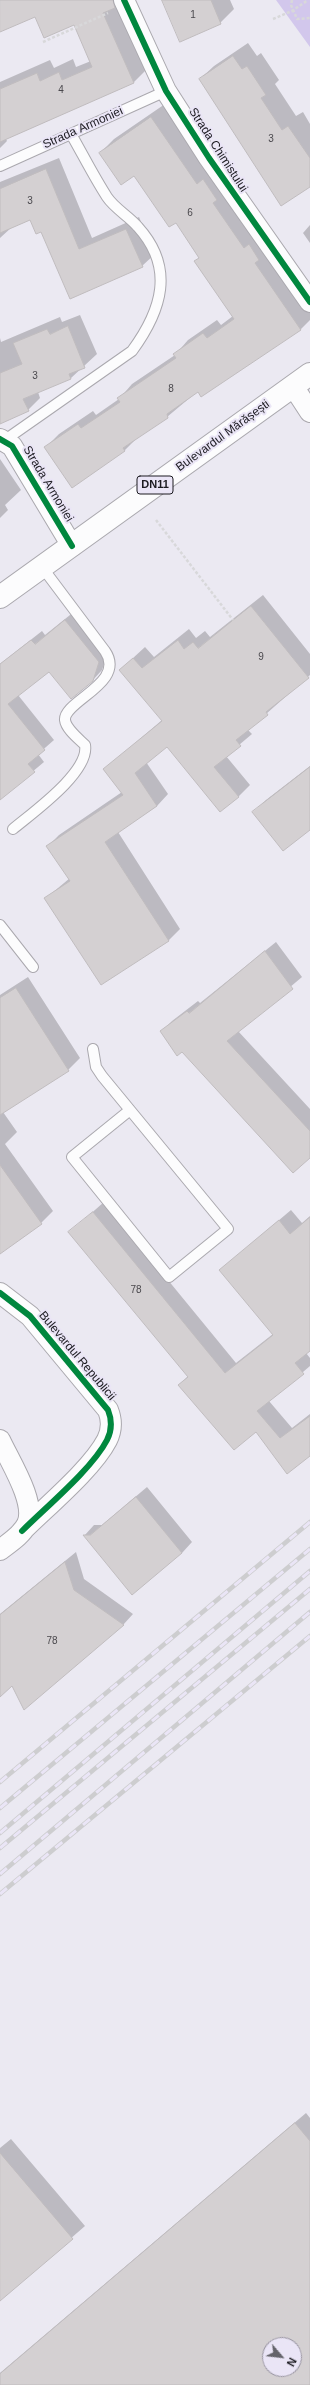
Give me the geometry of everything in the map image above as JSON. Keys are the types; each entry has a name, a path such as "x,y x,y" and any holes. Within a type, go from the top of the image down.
{"main road":[{"name":"Bulevardul Mărășești","path":"0,596 72,546 301,380"}],"street":[{"name":"Strada Chimistului","path":"125,3 166,91 209,158 310,302"},
{"path":"301,380 310,412"},
{"name":"Strada Armoniei","path":"2,440 12,446 72,546"},
{"name":"Bulevardul Republicii","path":"0,1293 30,1316 108,1410 111,1418 108,1439 93,1460 22,1531 0,1550"},
{"path":"0,1440 25,1492 29,1518 22,1531"}],"lane":[{"name":"Strada Armoniei","path":"0,166 166,91"},
{"path":"2,440 132,351 145,331 160,296 162,284 160,263 151,243 138,226 108,197 71,134"},
{"path":"13,829 61,787 79,765 85,754 84,745 66,725 66,714 95,690 107,672 109,662 105,651 42,567"},
{"path":"0,925 33,967"},
{"path":"93,1049 99,1072 228,1229 169,1277 72,1157 130,1110"}],"path":[{"path":"292,0 292,11 297,19 310,18"},
{"path":"273,19 292,11 308,0"},
{"path":"42,42 125,3"},
{"path":"156,520 233,620"}],"shaded area":[{"path":"276,0 310,0 310,47"}],"building":[{"path":"0,0 113,0 115,8 103,13 134,83 0,142 0,89 37,73 40,81 59,72 62,80 92,67 74,25 44,38 35,17 0,32"},
{"path":"162,0 211,0 221,24 180,42"},
{"path":"233,56 242,69 247,66 266,95 261,98 282,130 288,126 310,158 310,187 281,206 199,79"},
{"path":"151,117 197,184 203,179 217,200 213,203 244,248 249,244 259,260 255,263 301,330 201,397 198,392 167,414 168,418 123,448 125,451 72,488 44,447 78,424 81,428 120,402 117,398 176,358 173,354 203,333 207,338 234,319 194,261 199,258 176,223 169,227 134,176 121,185 99,153"},
{"path":"46,169 79,249 126,229 143,267 70,299 41,232 36,234 30,220 0,233 0,189"},
{"path":"68,326 85,368 69,374 71,379 23,399 29,411 0,424 0,373 22,364 13,343 47,329 50,334"},
{"path":"251,606 309,678 266,712 268,715 236,740 241,746 214,767 239,797 220,812 167,747 135,773 157,806 105,842 169,941 101,985 44,898 70,881 46,846 123,795 103,769 162,721 119,670 133,658 142,668 178,640 184,649 193,642 198,648"},
{"path":"65,620 99,662 93,681 71,699 49,672 8,704 45,750 28,764 35,772 0,800 0,664 31,640 35,644"},
{"path":"310,767 310,830 283,851 252,812"},
{"path":"265,951 293,989 227,1041 310,1131 310,1158 293,1173 182,1052 177,1056 160,1031 187,1011 189,1013"},
{"path":"16,988 69,1071 0,1115 0,998"},
{"path":"0,1165 42,1224 0,1254"},
{"path":"93,1212 225,1373 273,1335 219,1270 279,1220 290,1234 310,1217 310,1351 295,1363 304,1374 257,1411 280,1438 310,1416 310,1456 287,1474 256,1432 234,1450 178,1385 188,1377 68,1232"},
{"path":"136,1497 182,1553 132,1595 83,1535 90,1535"},
{"path":"65,1562 74,1590 124,1625 24,1710 12,1686 0,1697 0,1615"},
{"path":"295,2123 310,2141 310,2385 0,2385 0,2374"},
{"path":"0,2153 73,2239 0,2301"}],"railway":[{"path":"0,1782 310,1522"},
{"path":"0,1808 310,1549"},
{"path":"0,1833 310,1571"},
{"path":"0,1848 310,1589"},
{"path":"0,1874 310,1612"},
{"path":"0,1894 310,1636"}],"cycle path":[{"path":"124,0 166,91 209,158 310,302"},
{"path":"0,439 12,446 72,546"},
{"path":"0,1293 30,1316 108,1410 111,1421 111,1429 107,1440 91,1463 22,1531"}]}
